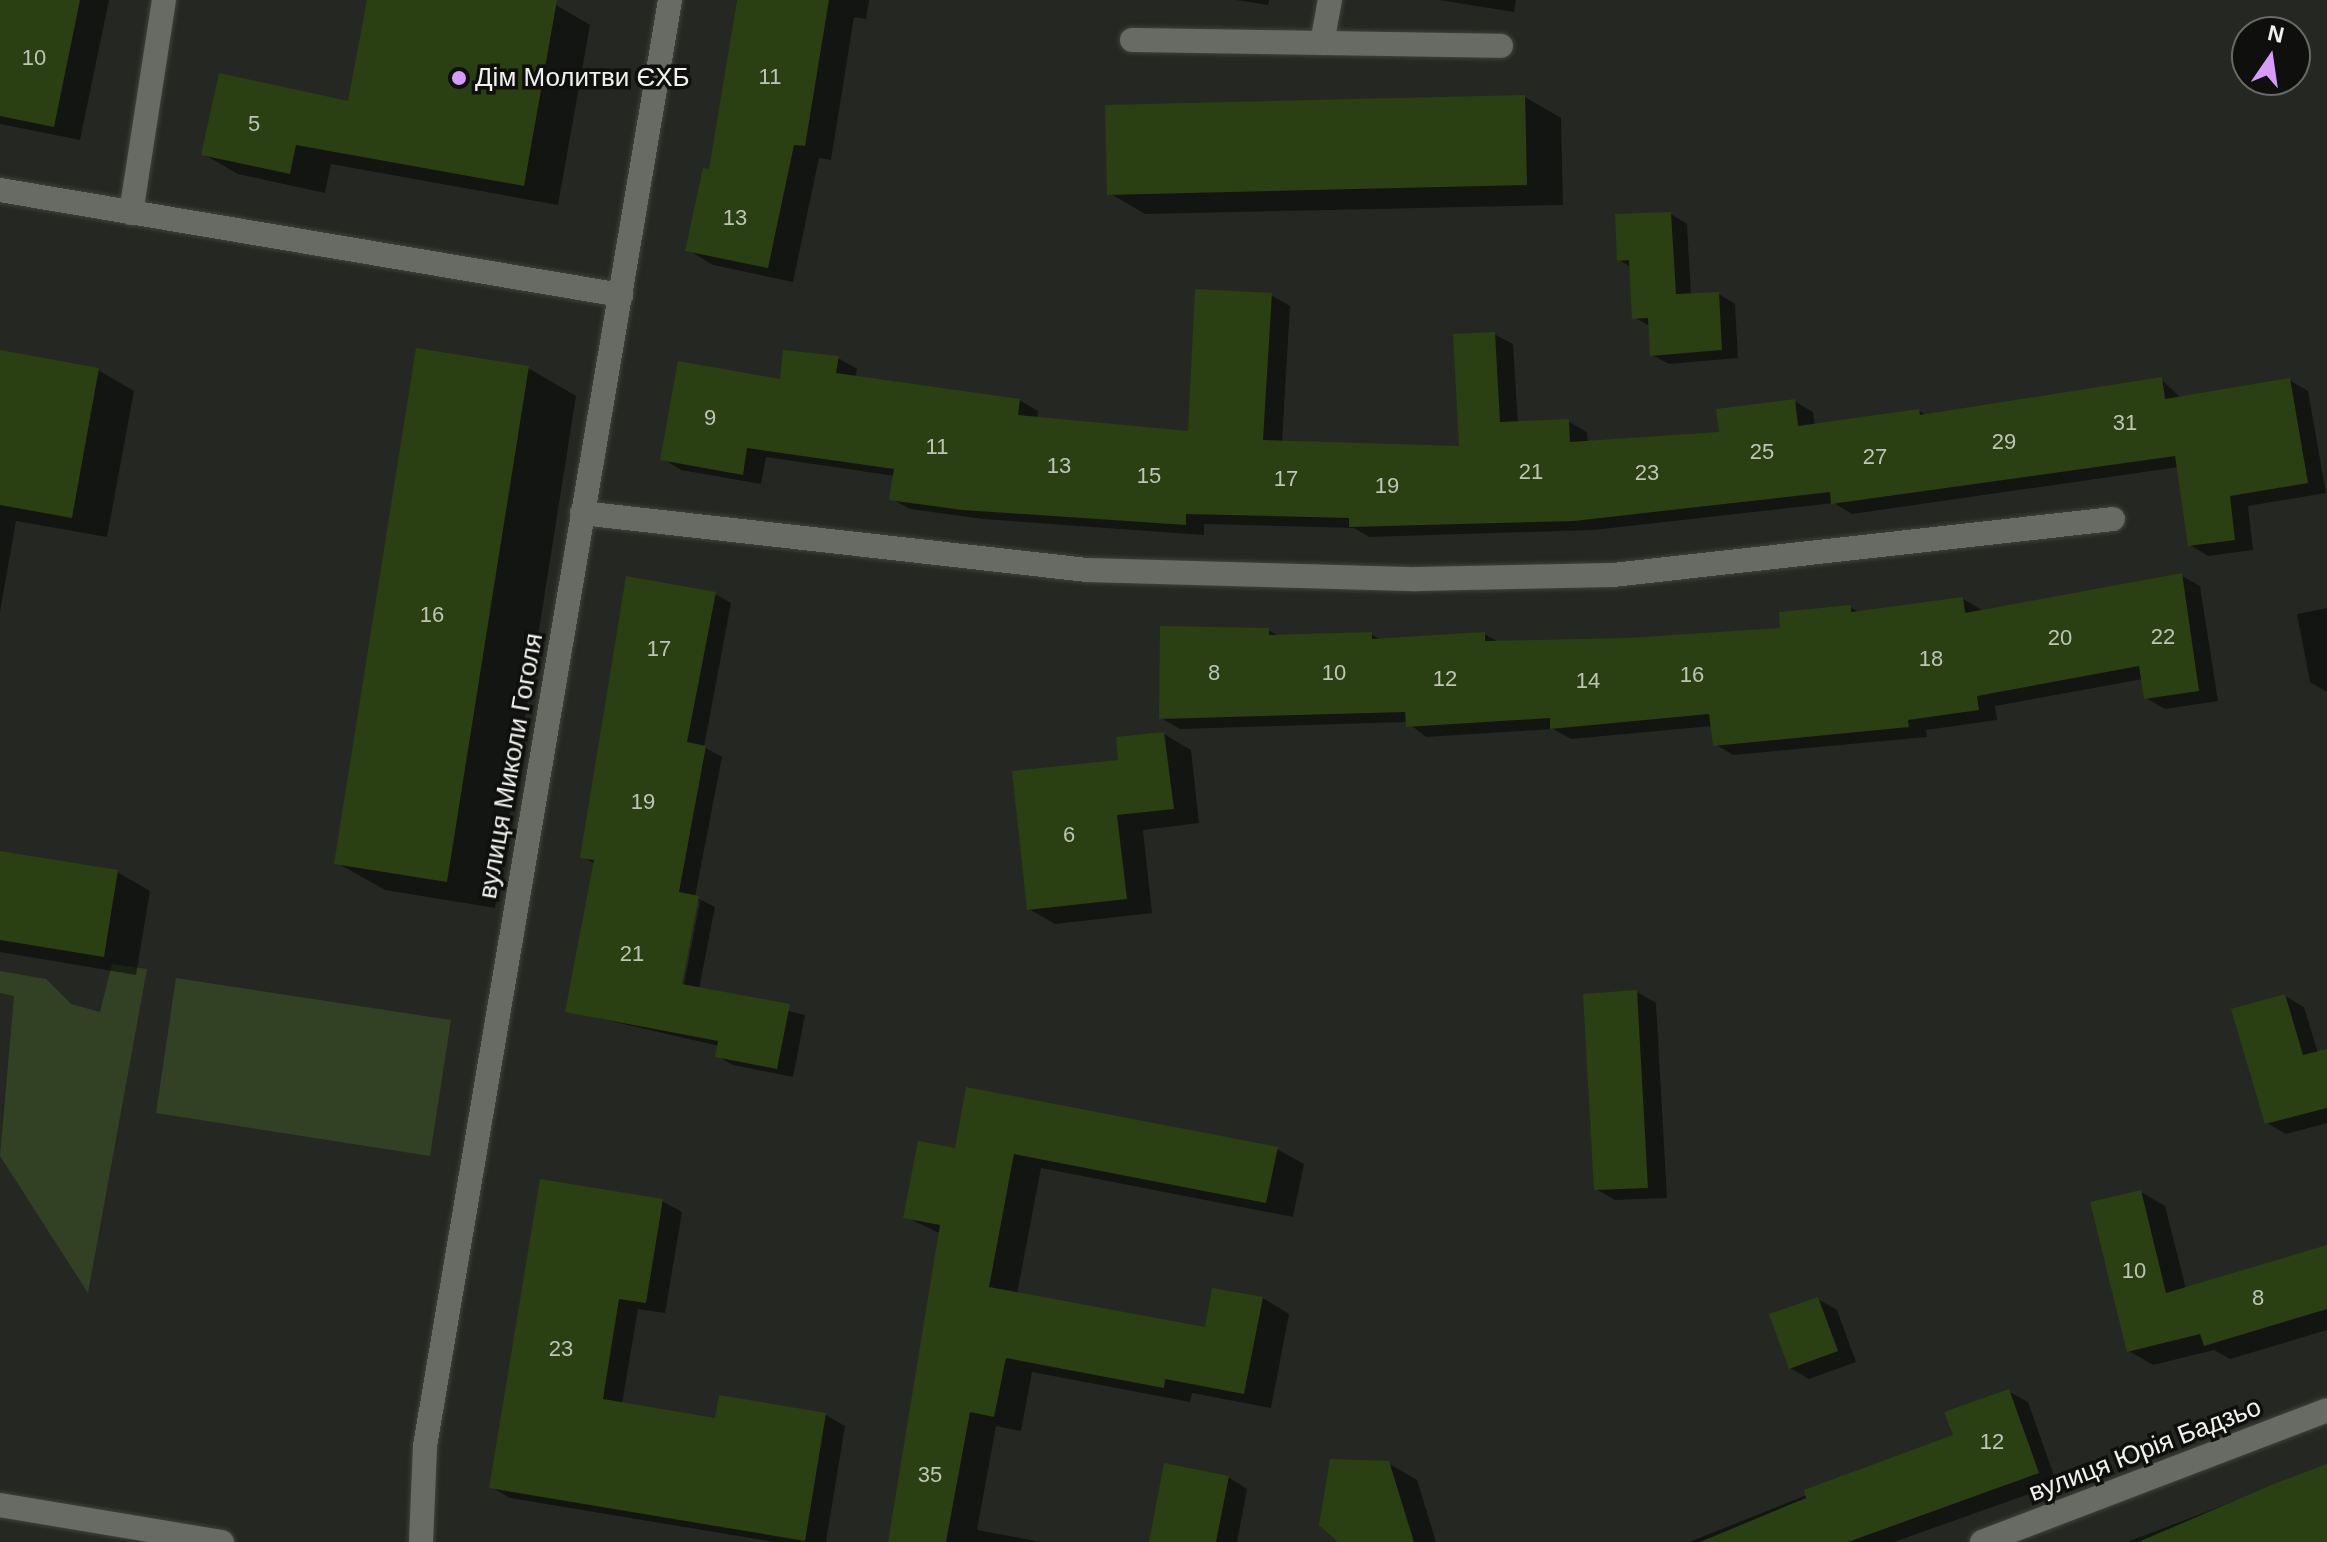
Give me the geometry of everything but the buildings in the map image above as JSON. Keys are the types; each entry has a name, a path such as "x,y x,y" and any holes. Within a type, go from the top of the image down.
{"street":[{"path":"131,213 164,0"},
{"name":"вулиця Миколи Гоголя","path":"421,1542 425,1446 670,0"},
{"path":"1322,43 1330,0"},
{"path":"1132,40 1501,46"},
{"path":"0,190 621,295"},
{"path":"582,513 1087,570 1417,579 1613,575 2113,519"},
{"name":"вулиця Юрія Бадзьо","path":"1982,1542 2327,1410"},
{"path":"0,1505 192,1540 222,1542"}],"green space":[{"path":"112,964 147,969 88,1293 0,1156 14,996 0,993 0,971 46,979 71,1004 100,1012"},
{"path":"176,978 451,1020 430,1156 156,1113"}],"place":[{"name":"Дім Молитви ЄХБ","path":"459,78"}]}
